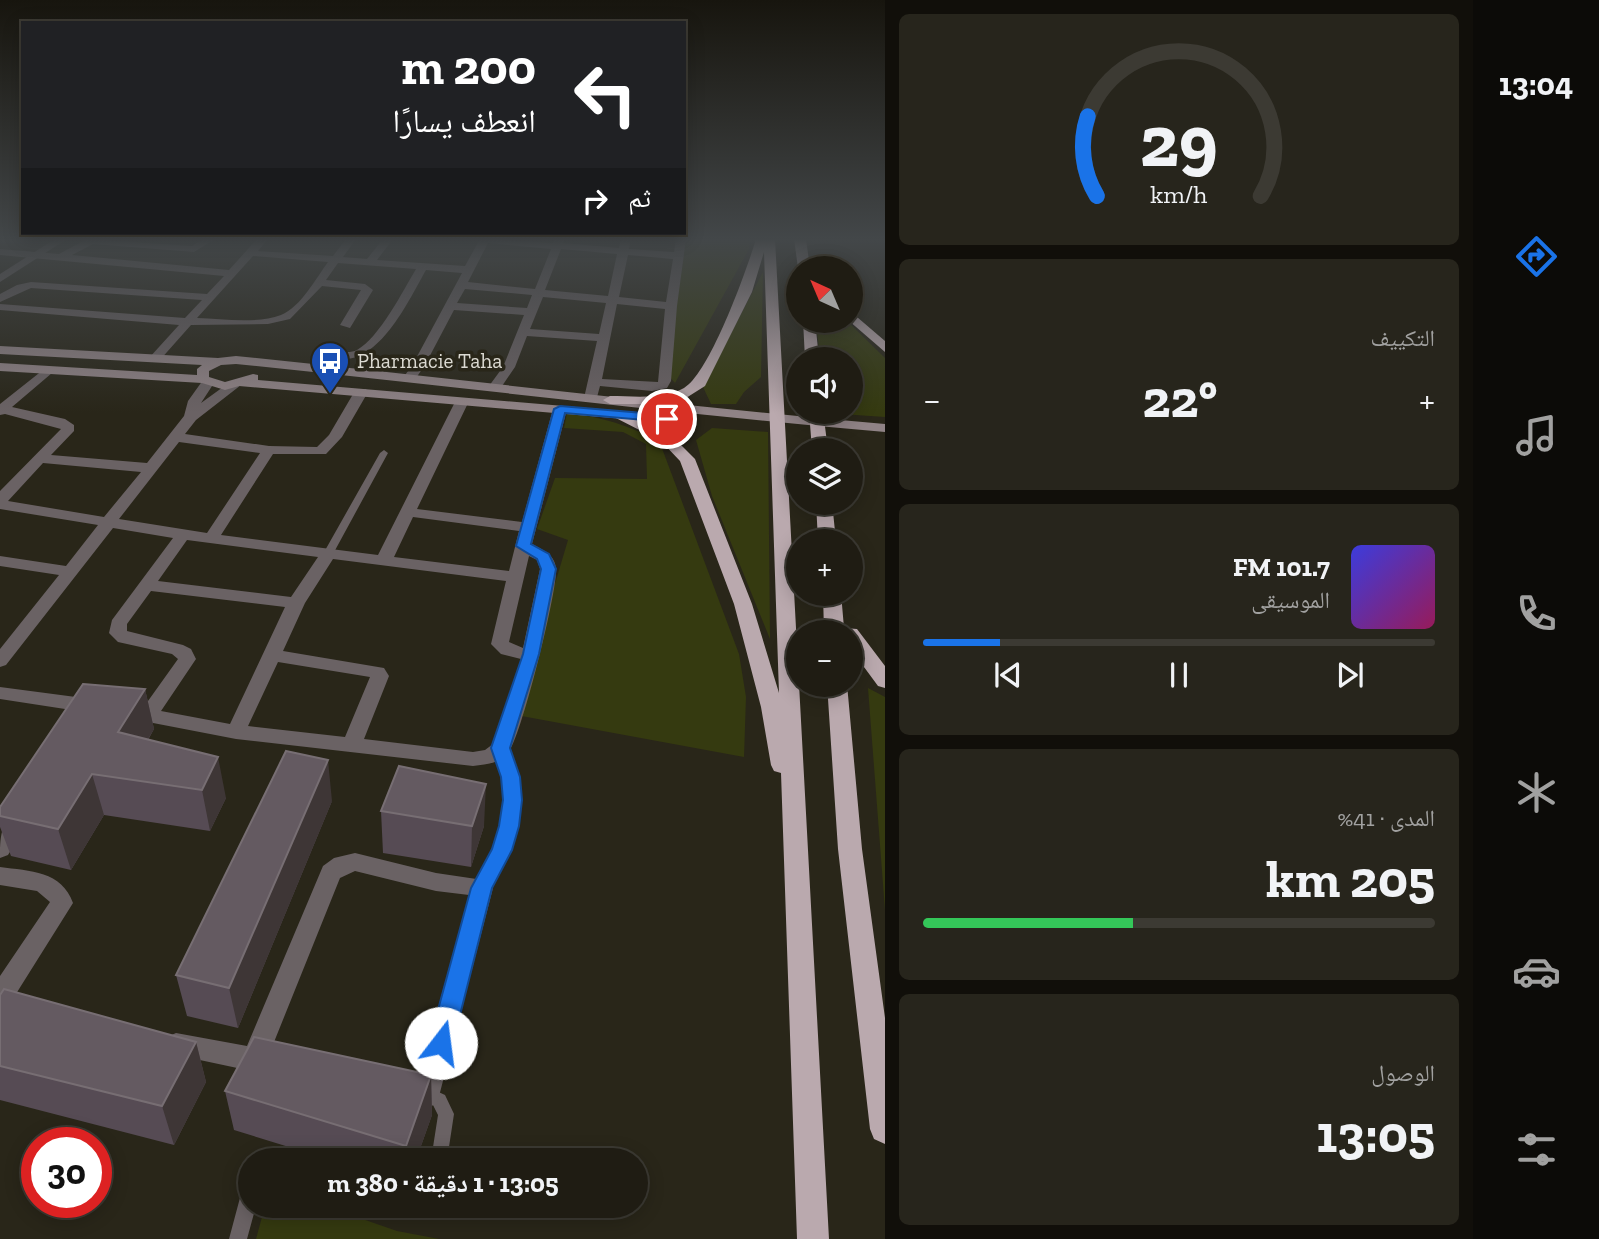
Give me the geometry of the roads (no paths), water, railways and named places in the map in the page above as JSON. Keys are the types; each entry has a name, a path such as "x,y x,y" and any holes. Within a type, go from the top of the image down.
{"highway":[{"path":"613,408 675,397 692,391 700,383 744,297"},
{"path":"771,297 813,1239"},
{"path":"863,327 885,348"},
{"path":"613,408 666,439 687,459 743,604 757,652 772,707 794,832"},
{"path":"863,650 885,681"},
{"path":"838,697 850,849 885,1129"}],"main road":[{"path":"0,350 218,362 236,360 590,398 613,408"},
{"path":"206,381 203,369 218,362"},
{"path":"239,384 256,375 258,371 251,363"},
{"path":"0,367 560,409 613,408 861,431 885,437"},
{"path":"861,431 885,428"}],"street":[{"path":"155,358 209,297"},
{"path":"0,307 259,324 279,320 292,312 305,297"},
{"path":"346,325 363,297"},
{"path":"326,354 349,356 364,351 406,297"},
{"path":"409,378 455,297"},
{"path":"495,386 509,367 537,297"},
{"path":"584,297 671,306"},
{"path":"590,398 615,297"},
{"path":"594,382 652,387 662,385 665,381 673,297"},
{"path":"450,306 531,312"},
{"path":"523,332 605,338"},
{"path":"1,410 48,370"},
{"path":"191,417 195,401 206,381"},
{"path":"0,661 191,417 239,384"},
{"path":"175,438 269,450 321,451 335,437 361,392"},
{"path":"383,562 462,401"},
{"path":"531,654 507,650 500,643 560,409"},
{"path":"0,502 43,459 69,428 67,425 1,410"},
{"path":"211,539 269,450"},
{"path":"43,459 151,468"},
{"path":"0,502 183,536 515,577"},
{"path":"407,512 528,527"},
{"path":"148,715 187,659 185,653 177,649 124,638 118,633 118,624 183,536"},
{"path":"0,693 148,715 236,732 351,747 473,759 491,755 500,748 531,654 548,569 544,557 523,546"},
{"path":"236,732 296,603 328,554"},
{"path":"0,561 72,572"},
{"path":"146,585 296,603"},
{"path":"272,655 377,672 380,676 351,747"},
{"path":"78,728 92,706"},
{"path":"0,849 28,805"},
{"path":"254,1060 331,872 342,864 355,862 436,882 482,888 428,1095 401,1090"},
{"path":"0,876 52,885 60,893 62,903 4,1008"},
{"path":"146,1039 294,1068"}],"lane":[{"path":"328,554 384,453"},
{"path":"482,888 502,850 513,800 511,777 500,748"},
{"path":"428,1095 439,1100 446,1114 441,1148"},
{"path":"238,1239 244,1218"}],"place":[{"name":"Pharmacie Taha","path":"330,395"}]}
